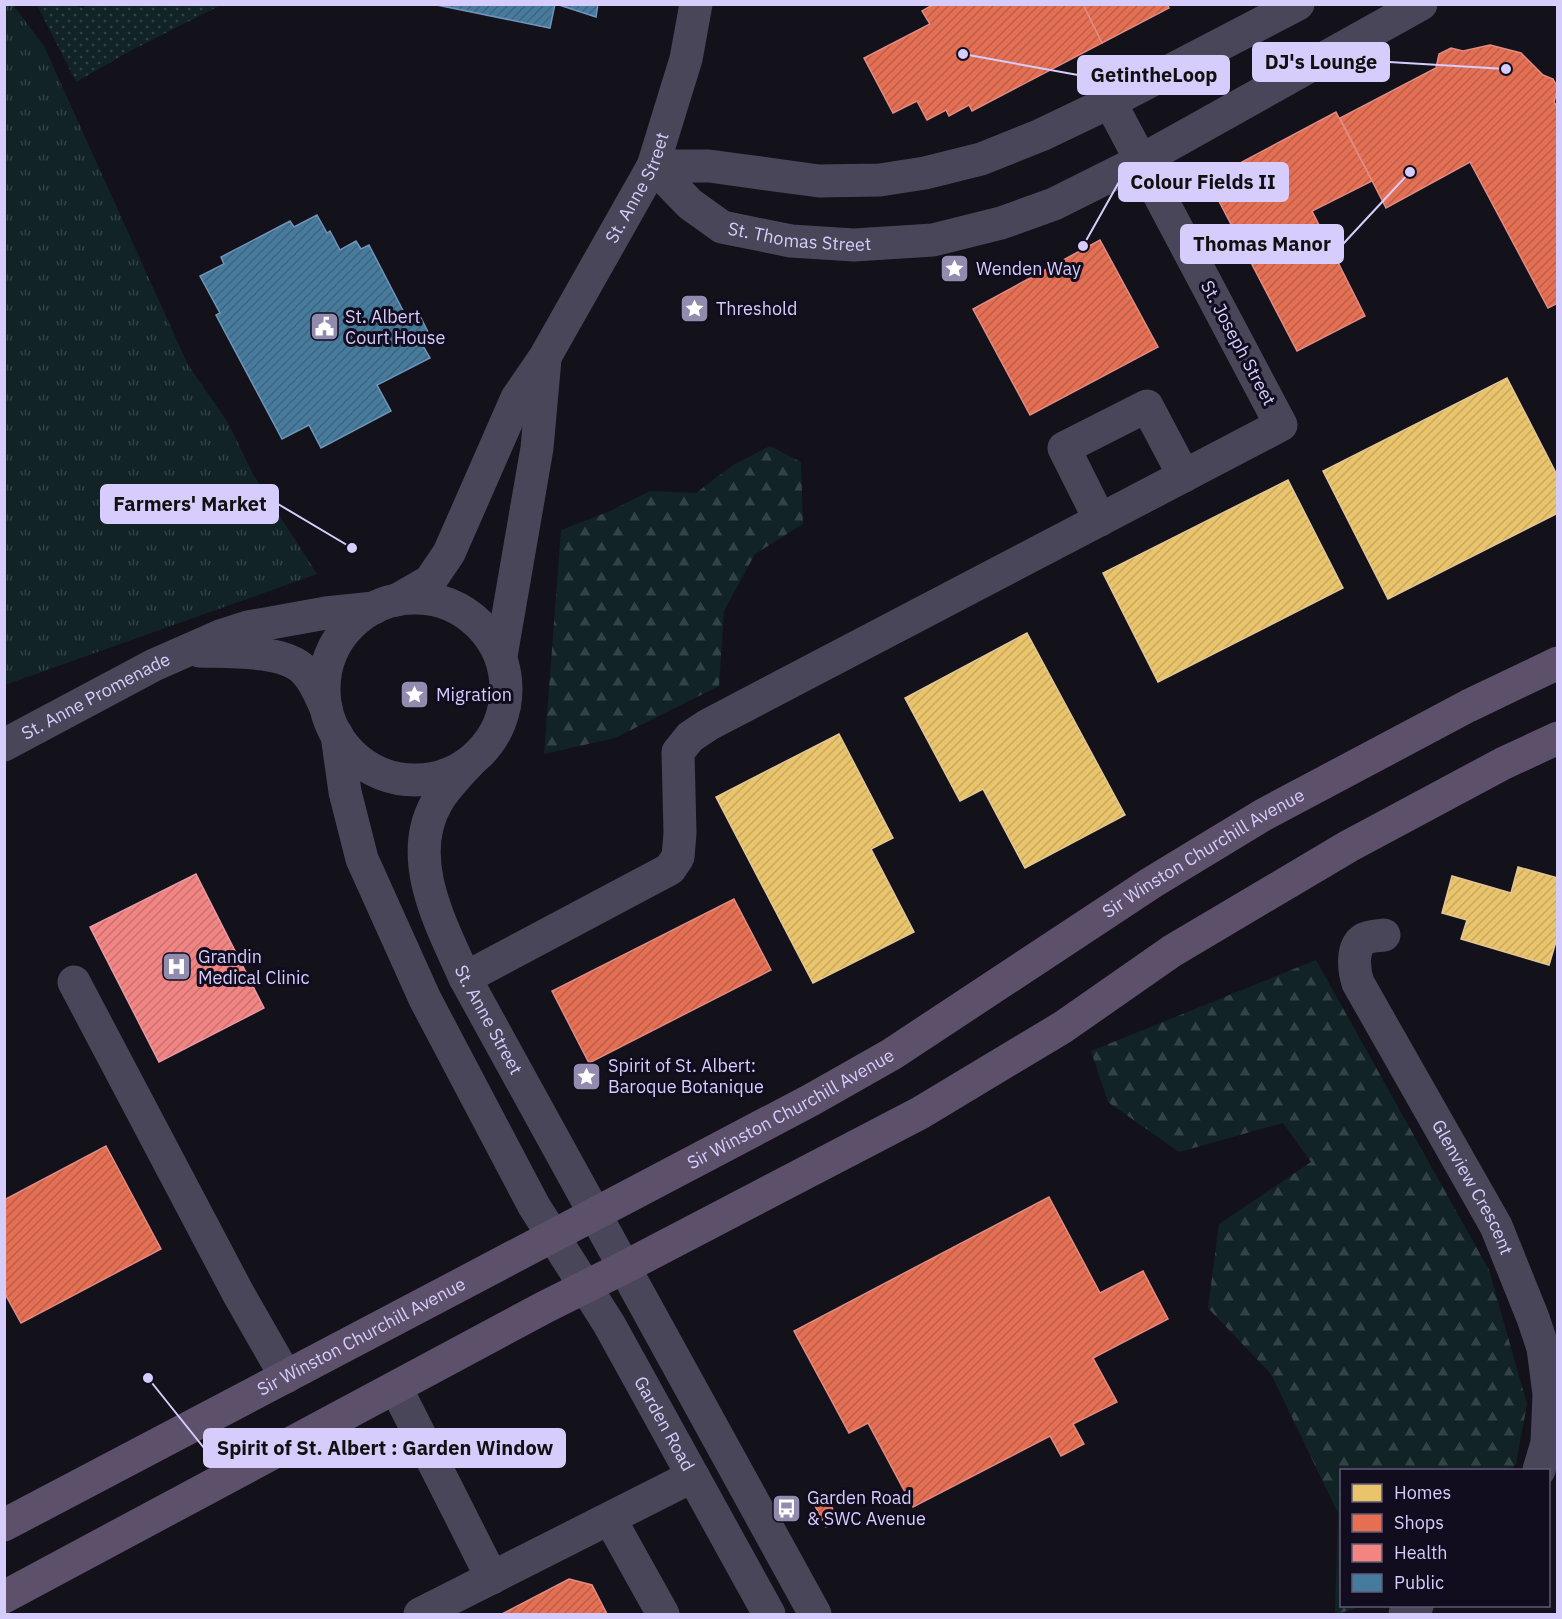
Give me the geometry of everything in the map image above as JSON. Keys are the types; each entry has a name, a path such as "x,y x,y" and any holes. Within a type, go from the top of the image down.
{"main road":[{"name":"Sir Winston Churchill Avenue","path":"4,1525 811,1100 891,1054 1151,883 1263,815 1468,706 1557,663"},
{"path":"4,1597 586,1286 920,1113 1063,1027 1172,951 1349,846 1504,763 1557,738"}],"street":[{"name":"St. Anne Street","path":"386,604 430,581 449,553 517,398 545,357 653,166 686,59 696,4"},
{"path":"653,166 709,166 819,181 880,180 926,173 981,159 1041,135 1110,102 1298,4"},
{"name":"St. Thomas Street","path":"653,166 693,206 722,228 791,241 854,245 933,240 1001,223 1054,204 1142,160 1421,4"},
{"name":"St. Joseph Street","path":"1110,102 1281,425 1184,476"},
{"name":"St. Anne Street","path":"501,656 537,448 545,357"},
{"path":"465,978 669,869 678,857 680,845 678,752 690,737 708,725 1100,520 1184,476 1147,406 1064,448 1100,520"},
{"path":"331,722 357,759 383,774 400,779 417,780 447,774 469,763 490,741 503,715 507,684 501,656 484,628 459,608 435,600 416,597 386,604 349,626 333,649 325,676 324,693 362,859 425,999 552,1236"},
{"name":"St. Anne Promenade","path":"4,745 154,665 220,636 248,627 386,604"},
{"name":"St. Anne Promenade","path":"189,650 259,653 284,659 303,668 314,682 331,722"},
{"name":"St. Anne Street","path":"469,763 436,803 424,834 426,873 433,904 465,978 623,1268"},
{"name":"Glenview Crescent","path":"1384,935 1365,938 1358,945 1354,965 1355,974 1496,1226 1533,1318 1543,1348 1549,1394 1547,1443 1539,1469"},
{"path":"74,982 238,1293 286,1377"},
{"name":"Garden Road","path":"552,1236 586,1286 770,1614"},
{"path":"623,1268 649,1311 815,1614"},
{"path":"396,1388 492,1578"},
{"path":"420,1614 693,1476"},
{"path":"610,1519 663,1614"}],"green space":[{"path":"86,4 221,5 132,50 76,82 37,5 73,5 83,8"},
{"path":"4,5 13,5 44,46 188,365 227,421 253,474 317,574 5,685"},
{"path":"770,446 801,462 803,524 755,554 724,611 719,686 615,738 544,754 561,530 610,511 650,491 696,493 733,465"},
{"path":"1316,960 1489,1270 1527,1404 1516,1464 1512,1469 1340,1469 1340,1607 1360,1607 1335,1614 1338,1513 1271,1374 1208,1308 1219,1224 1311,1162 1283,1123 1179,1152 1108,1102 1091,1051"}],"building: Homes":[{"path":"1507,378 1558,477 1558,513 1388,599 1323,471"},
{"path":"1288,480 1343,588 1158,682 1103,573"},
{"path":"1027,633 1125,815 1025,868 983,789 960,801 905,698"},
{"path":"839,734 893,838 871,849 914,932 813,983 716,797"},
{"path":"1518,867 1558,878 1558,935 1549,965 1461,939 1467,920 1442,913 1452,876 1511,893"}],"building: Shops":[{"path":"934,4 1083,4 1102,43 972,111 969,105 949,116 946,110 927,120 917,101 893,113 864,58 930,24 922,11"},
{"path":"1083,4 1167,4 1169,8 1102,43"},
{"path":"1490,45 1521,53 1543,75 1553,79 1558,88 1554,102 1558,108 1558,303 1548,308 1470,162 1386,208 1340,118 1436,68 1439,54 1451,48 1463,51"},
{"path":"1336,112 1372,181 1312,211 1365,316 1297,351 1208,180"},
{"path":"1100,240 1158,347 1030,415 973,309"},
{"path":"734,899 771,970 589,1063 552,991"},
{"path":"106,1146 161,1249 21,1323 4,1292 4,1200"},
{"path":"1049,1197 1100,1293 1143,1271 1168,1319 1093,1358 1117,1402 1073,1424 1084,1444 1061,1456 1050,1436 913,1507 868,1423 849,1433 794,1331"},
{"path":"826,1496 839,1521 826,1527 813,1502"},
{"path":"569,1579 592,1585 607,1614 502,1614"}],"building: Health":[{"name":"Grandin Medical Clinic","path":"196,874 264,1008 159,1062 90,927"}],"building: Public":[{"path":"432,4 555,4 550,28"},
{"path":"556,4 598,4 596,17"},
{"name":"St. Albert Court House","path":"317,215 327,233 330,231 340,250 356,241 361,249 369,245 409,322 420,316 428,332 418,337 430,358 377,385 391,411 321,448 309,425 282,439 216,315 220,313 200,276 224,264 221,257 290,221 294,227"}],"place":[{"name":"GetintheLoop","path":"963,54"},
{"name":"DJ's Lounge","path":"1506,69"},
{"name":"Thomas Manor","path":"1410,172"},
{"name":"Colour Fields II","path":"1083,246"},
{"name":"Wenden Way","path":"955,269"},
{"name":"Threshold","path":"695,309"},
{"name":"St. Albert Court House","path":"324,327"},
{"name":"Farmers' Market","path":"352,548"},
{"name":"Migration","path":"415,695"},
{"name":"Grandin Medical Clinic","path":"177,967"},
{"name":"Spirit of St. Albert: Baroque Botanique","path":"587,1076"},
{"name":"Spirit of St. Albert : Garden Window","path":"148,1378"},
{"name":"Garden Road & SWC Avenue","path":"786,1508"}]}
